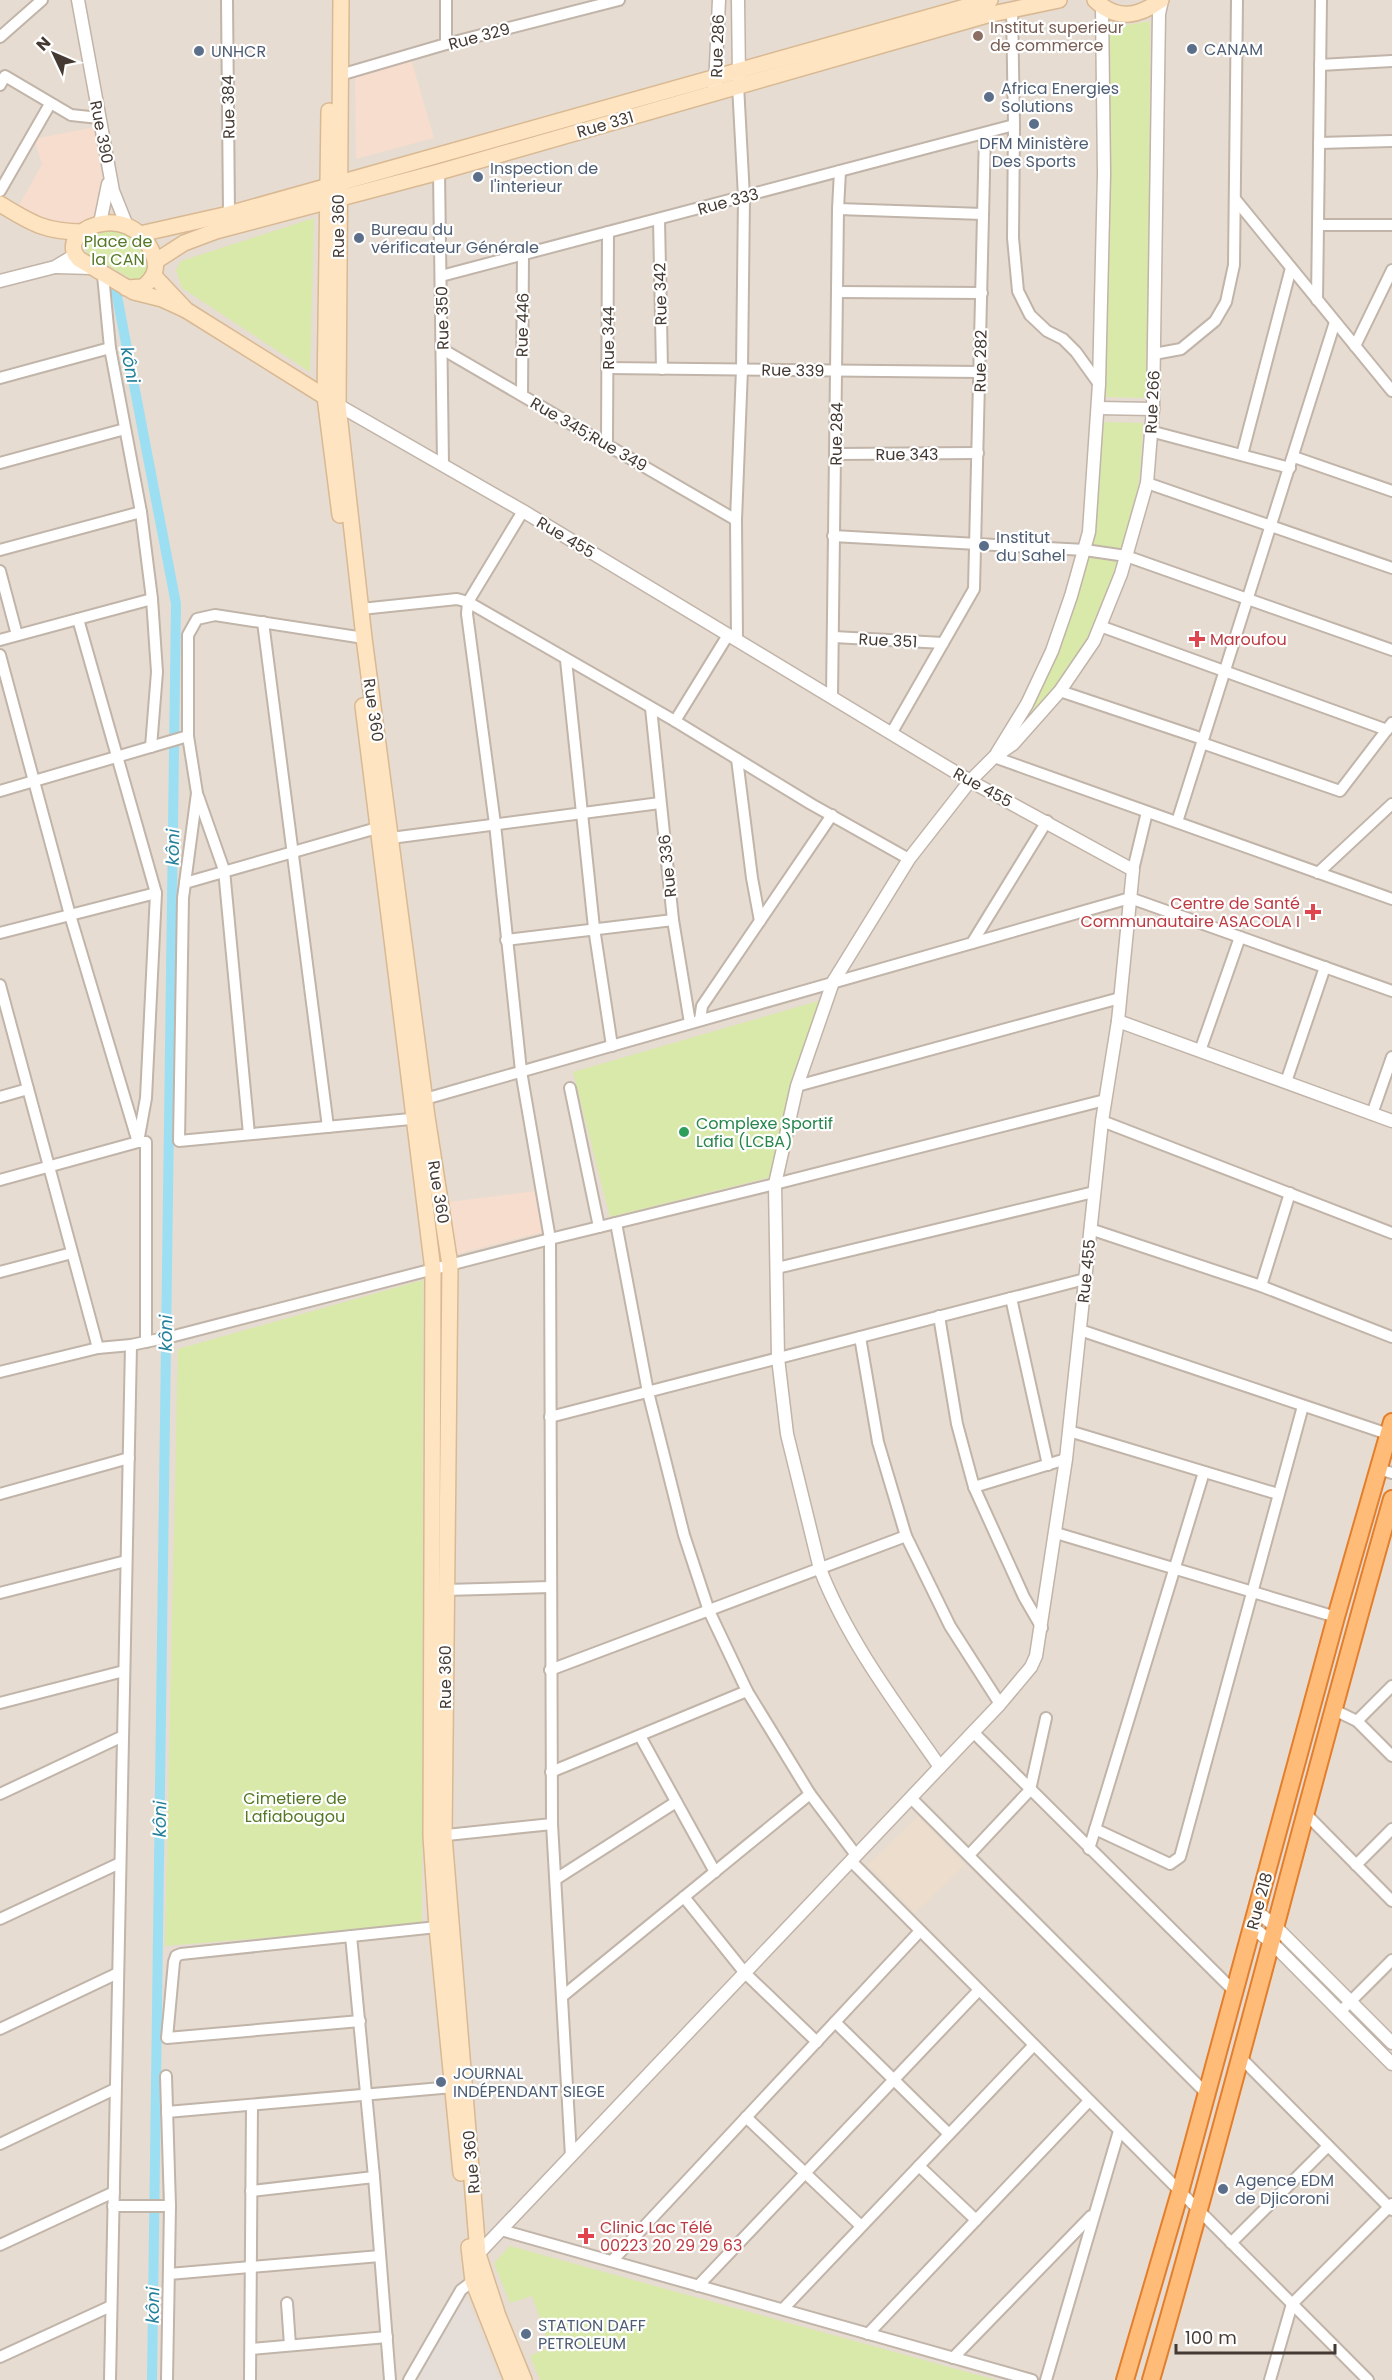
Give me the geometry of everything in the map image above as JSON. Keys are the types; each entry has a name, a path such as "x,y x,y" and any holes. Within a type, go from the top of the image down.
{"highway":[{"name":"Rue 218","path":"1125,2380 1180,2192 1336,1617 1385,1471 1390,1428"},
{"name":"Rue 218","path":"1151,2380 1200,2212 1332,1708 1392,1499"}],"main road":[{"path":"331,0 333,192"},
{"name":"Rue 360","path":"341,0 340,75 333,192 331,401 360,637 391,838 425,1099 420,1118 433,1270 437,1927 453,2086 474,2255 524,2380"},
{"name":"Rue 331","path":"155,268 184,243 333,192 739,78 990,0"},
{"name":"Rue 331","path":"739,78 1012,9 1059,0"},
{"path":"1095,2 1110,12 1129,15 1147,11 1161,0"},
{"name":"Rue 331","path":"140,234 187,225 229,213 439,172 715,85"},
{"path":"0,204 38,226 98,271 126,288 162,299 186,310"},
{"path":"38,226 63,232 83,231 100,223 127,226 140,234 151,248 155,268 143,287 126,288"},
{"path":"75,253 78,237 83,231"},
{"name":"Rue 455","path":"155,268 186,310 331,401"},
{"name":"Rue 360","path":"331,401 361,609 360,637 377,828 420,1118 450,1265 445,1590 437,1836 474,2255 472,2281 512,2380"}],"street":[{"path":"0,37 42,0"},
{"name":"Rue 390","path":"78,0 110,174 120,213 127,226"},
{"name":"Rue 384","path":"227,0 229,213"},
{"path":"446,0 446,44"},
{"name":"Rue 329","path":"340,75 446,44 619,0"},
{"name":"Rue 286","path":"715,85 719,0"},
{"path":"675,721 732,638 742,369 744,197 738,0"},
{"name":"Rue 266","path":"940,1767 883,1686 849,1629 819,1569 787,1434 778,1358 775,1184 797,1086 833,982 909,859 970,781 994,757 1013,744 1060,691 1094,641 1126,556 1147,483 1153,409 1161,0"},
{"path":"1154,354 1181,349 1215,321 1226,302 1234,265 1237,0"},
{"path":"1317,300 1321,0"},
{"name":"Rue 266","path":"994,757 1027,704 1052,651 1089,532 1098,408 1104,174 1095,2"},
{"path":"1012,9 1013,238 1018,291 1030,315 1047,331 1063,339 1076,352 1099,384"},
{"path":"1320,65 1392,61"},
{"path":"2,77 71,115 99,118"},
{"path":"0,191 50,104"},
{"name":"Rue 333","path":"441,276 1014,125"},
{"name":"Rue 282","path":"943,643 974,589 985,133"},
{"path":"1319,143 1392,141"},
{"name":"Rue 284","path":"832,697 840,171"},
{"name":"Rue 350","path":"439,172 443,464"},
{"path":"100,223 106,203 110,174"},
{"path":"1235,200 1392,391"},
{"path":"838,210 984,214"},
{"name":"Rue 342","path":"659,219 662,369"},
{"path":"1318,225 1392,225"},
{"name":"Rue 344","path":"607,444 608,232"},
{"path":"0,282 54,267 75,253"},
{"name":"Rue 446","path":"522,394 523,255"},
{"path":"54,267 98,271 141,512 152,599 157,672 151,747"},
{"path":"1242,455 1291,268"},
{"path":"1355,346 1392,270"},
{"path":"837,292 981,293"},
{"path":"1177,822 1335,322"},
{"path":"0,378 110,348"},
{"name":"Rue 345;Rue 349","path":"442,349 736,520"},
{"name":"Rue 339","path":"608,368 980,372"},
{"name":"Rue 455","path":"331,401 523,511 970,781 1133,870 1119,1021 1102,1121 1066,1459 1042,1628 1036,1656 1031,1667 1000,1704"},
{"path":"1098,408 1153,409"},
{"path":"0,463 125,429"},
{"path":"1150,431 1290,468"},
{"name":"Rue 343","path":"836,454 978,453"},
{"path":"1294,456 1392,490"},
{"path":"1147,483 1392,568"},
{"path":"523,511 468,602 467,614 495,824 521,1071 550,1239 552,1824 564,1995 571,2156"},
{"path":"0,550 141,512"},
{"path":"833,536 1085,550 1126,556 1392,650"},
{"path":"0,571 17,635"},
{"path":"0,640 152,599"},
{"path":"361,609 457,600 468,602 909,859"},
{"path":"249,1134 224,870 181,739 188,635 197,619 215,615 360,637"},
{"path":"78,619 156,893 146,1098 138,1142"},
{"path":"262,622 328,1127"},
{"path":"1060,691 1340,791 1390,727 1100,626"},
{"name":"Rue 351","path":"834,637 943,643"},
{"path":"892,732 943,643"},
{"path":"0,655 70,915 138,1142"},
{"path":"566,660 594,928 612,1046"},
{"name":"Rue 336","path":"651,708 673,920 695,1022"},
{"path":"0,791 181,739"},
{"path":"994,757 1392,899"},
{"path":"737,759 752,878 760,921"},
{"path":"197,793 185,883 179,1141 420,1118"},
{"path":"391,838 660,803"},
{"path":"1318,873 1392,804"},
{"path":"1133,870 1146,812"},
{"path":"695,1022 702,1006 831,815"},
{"path":"972,943 1047,821"},
{"path":"185,883 377,828"},
{"path":"0,933 156,893"},
{"path":"425,1099 1130,898 1392,990"},
{"path":"506,940 673,920"},
{"path":"1200,1051 1240,937"},
{"path":"1286,1082 1325,967"},
{"path":"0,984 4,1013 28,1089 98,1348"},
{"path":"797,1086 1120,998"},
{"path":"1119,1021 1392,1121"},
{"path":"1372,1114 1392,1057"},
{"path":"570,1088 599,1227"},
{"path":"0,1097 28,1089"},
{"path":"0,1372 98,1348 131,1345 174,1336 1105,1100"},
{"path":"1102,1121 1392,1233"},
{"path":"0,1180 138,1142 146,1142 146,1342"},
{"path":"777,1268 1094,1192"},
{"path":"1261,1286 1290,1193"},
{"path":"616,1223 648,1392 684,1534 709,1611 747,1690 810,1794 854,1858 920,1931 1368,2380"},
{"path":"1090,1229 1261,1286 1392,1337"},
{"path":"0,1272 72,1253"},
{"path":"550,1417 1085,1279"},
{"path":"1011,1298 1048,1465"},
{"path":"939,1316 957,1424 974,1487 1024,1597 1042,1628"},
{"path":"1080,1330 1303,1406 1390,1428"},
{"path":"474,2255 501,2230 1000,1704 950,1626 906,1536 878,1442 860,1337"},
{"path":"110,2380 131,1345"},
{"path":"1095,1829 1170,1864 1180,1857 1303,1406"},
{"path":"1069,1431 1278,1494"},
{"path":"0,1494 129,1458"},
{"path":"974,1487 1066,1459"},
{"path":"1089,1849 1204,1472"},
{"path":"1056,1533 1336,1617"},
{"path":"550,1670 906,1536"},
{"path":"0,1593 126,1561"},
{"path":"445,1590 550,1587"},
{"path":"0,1703 124,1671"},
{"path":"1357,1721 1392,1686"},
{"path":"551,1772 747,1690"},
{"path":"1332,1708 1357,1721 1392,1756"},
{"path":"969,1855 1030,1790 1046,1718"},
{"path":"973,1732 1234,1991"},
{"path":"0,1794 123,1736"},
{"path":"640,1736 715,1872"},
{"path":"564,1995 810,1794"},
{"path":"911,1798 1207,2094"},
{"path":"556,1879 676,1802"},
{"path":"1305,1814 1392,1901"},
{"path":"437,1836 552,1824"},
{"path":"1356,1865 1392,1829"},
{"path":"0,1919 120,1863"},
{"path":"684,1897 745,1973 817,2042"},
{"path":"1254,1919 1350,2002 1392,2043"},
{"path":"360,2021 167,2038 176,1956 437,1927"},
{"path":"612,2261 920,1931"},
{"path":"1273,1934 1340,2012 1392,2064"},
{"path":"351,1936 374,2177 390,2380"},
{"path":"1340,2012 1392,1960"},
{"path":"0,2029 118,1973"},
{"path":"698,2286 979,1990"},
{"path":"836,2022 950,2134"},
{"path":"783,2309 1034,2045"},
{"path":"1240,2057 1391,2207 1292,2304 1270,2380"},
{"path":"166,2076 169,2274 167,2380"},
{"path":"167,2112 366,2096 453,2086"},
{"path":"0,2144 116,2089"},
{"path":"868,2334 1089,2101"},
{"path":"250,2380 252,2105"},
{"path":"746,2117 861,2226"},
{"path":"1046,2380 1119,2131"},
{"path":"1231,2243 1328,2146"},
{"path":"919,2166 976,2220"},
{"path":"251,2191 374,2177"},
{"path":"0,2245 114,2192"},
{"path":"113,2206 167,2206"},
{"path":"953,2358 1094,2214"},
{"path":"501,2230 1032,2380"},
{"path":"169,2274 380,2256"},
{"path":"409,2380 461,2289 472,2281"},
{"path":"287,2303 290,2345"},
{"path":"0,2357 111,2306"},
{"path":"251,2349 387,2337"}],"shaded area":[{"path":"0,0 1392,0 1392,2380 0,2380"},
{"path":"411,59 434,138 356,159 355,74"},
{"path":"95,127 105,196 95,222 64,228 18,207 42,164 34,139"},
{"path":"536,1191 543,1232 453,1255 448,1202"},
{"path":"918,1816 965,1865 915,1913 868,1865"},
{"path":"467,2298 500,2380 417,2380 461,2300"}],"green space":[{"path":"1150,21 1147,393 1143,398 1103,397 1108,24 1127,25"},
{"path":"314,218 310,372 182,288 176,270 181,261"},
{"name":"Place de la CAN","path":"111,229 127,234 142,248 150,271 142,281 135,281 87,253 85,242 87,238 100,231"},
{"path":"1102,422 1143,423 1138,491 1120,565 1094,630 1072,667 1058,686 1011,736 1070,610"},
{"name":"Complexe Sportif Lafia (LCBA)","path":"825,999 771,1177 610,1217 573,1072"},
{"name":"Cimetiere de Lafiabougou","path":"423,1280 422,1925 165,1946 178,1349"},
{"path":"510,2246 996,2380 540,2380 530,2356 550,2347 532,2296 510,2303 494,2263"}],"waterway":[{"name":"kôni","path":"116,291 176,604 152,2380"}],"place":[{"name":"Institut superieur de commerce","path":"978,36"},
{"name":"CANAM","path":"1192,49"},
{"name":"UNHCR","path":"199,51"},
{"name":"Africa Energies Solutions","path":"989,97"},
{"name":"DFM Ministère Des Sports","path":"1034,124"},
{"name":"Inspection de l'interieur","path":"478,177"},
{"name":"Bureau du vérificateur Générale","path":"359,238"},
{"name":"Institut du Sahel","path":"984,546"},
{"name":"Maroufou","path":"1197,639"},
{"name":"Centre de Santé Communautaire ASACOLA I","path":"1313,912"},
{"name":"Complexe Sportif Lafia (LCBA)","path":"684,1132"},
{"name":"JOURNAL INDÉPENDANT SIEGE","path":"441,2082"},
{"name":"Agence EDM de Djicoroni","path":"1223,2189"},
{"name":"Clinic Lac Télé 00223 20 29 29 63","path":"586,2236"},
{"name":"STATION DAFF PETROLEUM","path":"526,2334"}]}
